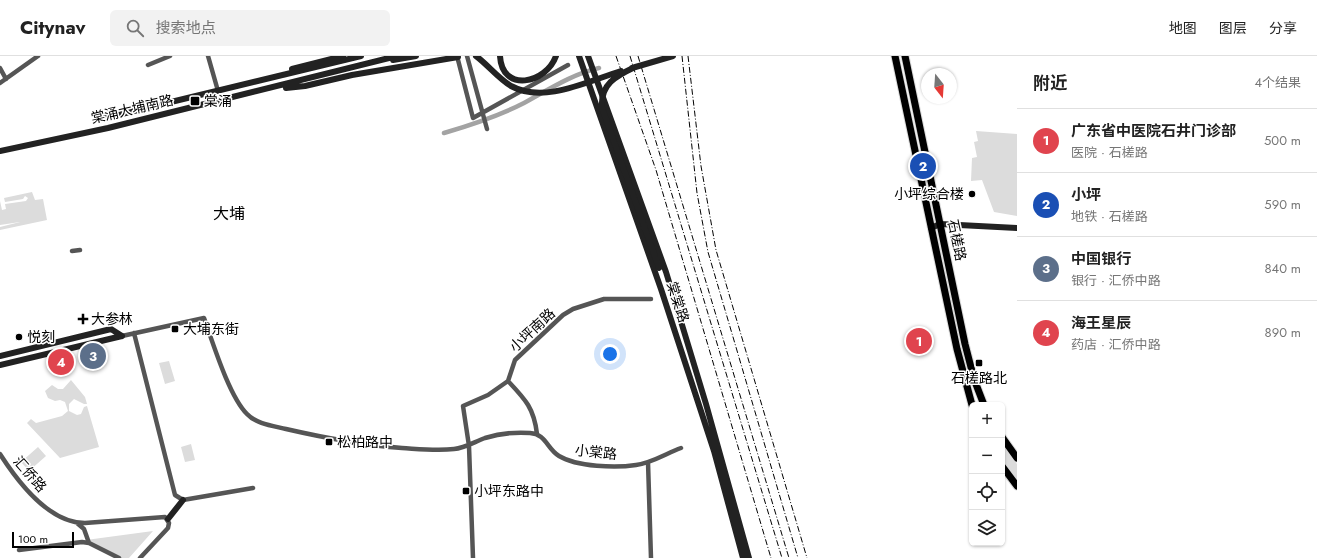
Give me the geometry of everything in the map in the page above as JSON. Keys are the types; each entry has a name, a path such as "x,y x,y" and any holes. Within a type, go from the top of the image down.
{"main road":[{"path":"266,78 296,68 343,56"},
{"path":"266,78 311,69 361,56"},
{"path":"268,89 397,56"},
{"path":"370,63 416,56"},
{"path":"268,89 305,86 352,74 458,56"},
{"path":"476,56 504,81 517,88 531,92 555,91 673,56"},
{"path":"500,56 505,72 511,77 526,81 540,76 548,70 556,56"},
{"name":"石槎路","path":"895,56 957,349 971,402"},
{"name":"石槎路","path":"905,56 970,364 983,402"},
{"name":"棠棠路","path":"589,58 676,306 706,404 749,558"},
{"name":"棠棠路","path":"580,59 661,289 709,436 743,558"},
{"path":"635,67 614,78 605,86 602,95 602,108 660,268 676,306"},
{"name":"棠涌大埔南路","path":"105,118 266,78"},
{"name":"棠涌大埔南路","path":"0,151 108,128 268,89"},
{"path":"941,226 1017,232"},
{"path":"931,228 941,226 1017,228"},
{"path":"0,356 111,329 122,336"},
{"path":"0,365 122,336"},
{"path":"1005,442 1017,458"},
{"path":"1005,470 1017,486"},
{"path":"166,518 183,500"}],"street":[{"path":"0,83 38,56"},
{"path":"148,65 170,56"},
{"path":"208,56 218,91"},
{"path":"458,56 474,118 568,65"},
{"path":"467,56 488,128"},
{"path":"0,68 6,79"},
{"path":"466,86 475,84"},
{"path":"105,118 108,128"},
{"path":"72,251 80,250"},
{"name":"小坪南路","path":"508,381 515,360 563,315 573,309 604,299 651,299"},
{"path":"122,336 204,318 214,349 237,401 248,416 254,419 344,442 423,450 453,449 469,446 487,438 507,434 537,434 532,411 527,402 508,381 488,395 463,406 469,446 474,558"},
{"path":"134,333 173,490 178,498 183,500 253,488"},
{"name":"小棠路","path":"537,434 543,438 557,455 574,462 605,466 636,465 648,462 681,448"},
{"name":"汇侨路","path":"0,454 18,478 45,507 59,518 85,524 166,518"},
{"path":"648,462 651,558"},
{"path":"140,558 168,528 166,518"},
{"path":"77,523 84,529 88,544"},
{"path":"19,550 82,542 119,558"}],"shaded area":[{"path":"976,131 1017,134 1017,216 994,212 982,180 971,181 972,158 977,157 974,142 978,141"},
{"path":"32,192 35,200 43,199 47,220 0,230 0,227 20,222 0,225 0,201 2,210 6,209 5,204 26,201 28,198 25,196 23,199 5,202 4,198"},
{"path":"169,361 175,381 165,384 159,363"},
{"path":"71,380 85,397 87,404 74,399 69,404 69,411 77,415 81,414 84,407 87,406 99,447 60,458 27,423 31,419 36,423 62,416 68,411 65,402 60,400 55,401 48,398 45,391 52,385 58,389 63,389"},
{"path":"191,444 195,460 185,462 181,447"},
{"path":"38,447 46,456 29,471 21,462"},
{"path":"1005,448 1017,464 1017,481 1005,464"},
{"path":"153,531 129,558 119,558 86,540"}],"waterway":[{"path":"444,133 505,112 570,78 599,68"}],"railway":[{"path":"616,56 656,170 771,558"},
{"path":"630,56 782,558"},
{"path":"638,56 789,558"},
{"path":"682,56 697,193 708,252 798,558"},
{"path":"688,56 701,166 716,250 807,558"}],"place":[{"name":"棠涌","path":"195,101"},
{"name":"小坪","path":"923,166"},
{"name":"小坪综合楼","path":"972,194"},
{"name":"大参林","path":"83,319"},
{"name":"大埔东街","path":"175,329"},
{"name":"悦刻","path":"19,337"},
{"name":"广东省中医院石井门诊部","path":"919,341"},
{"name":"中国银行","path":"93,356"},
{"name":"海王星辰","path":"61,362"},
{"name":"石槎路北","path":"979,363"},
{"name":"松柏路中","path":"329,442"},
{"name":"小坪东路中","path":"466,491"}],"district":[{"name":"大埔","path":"229,213"}]}
